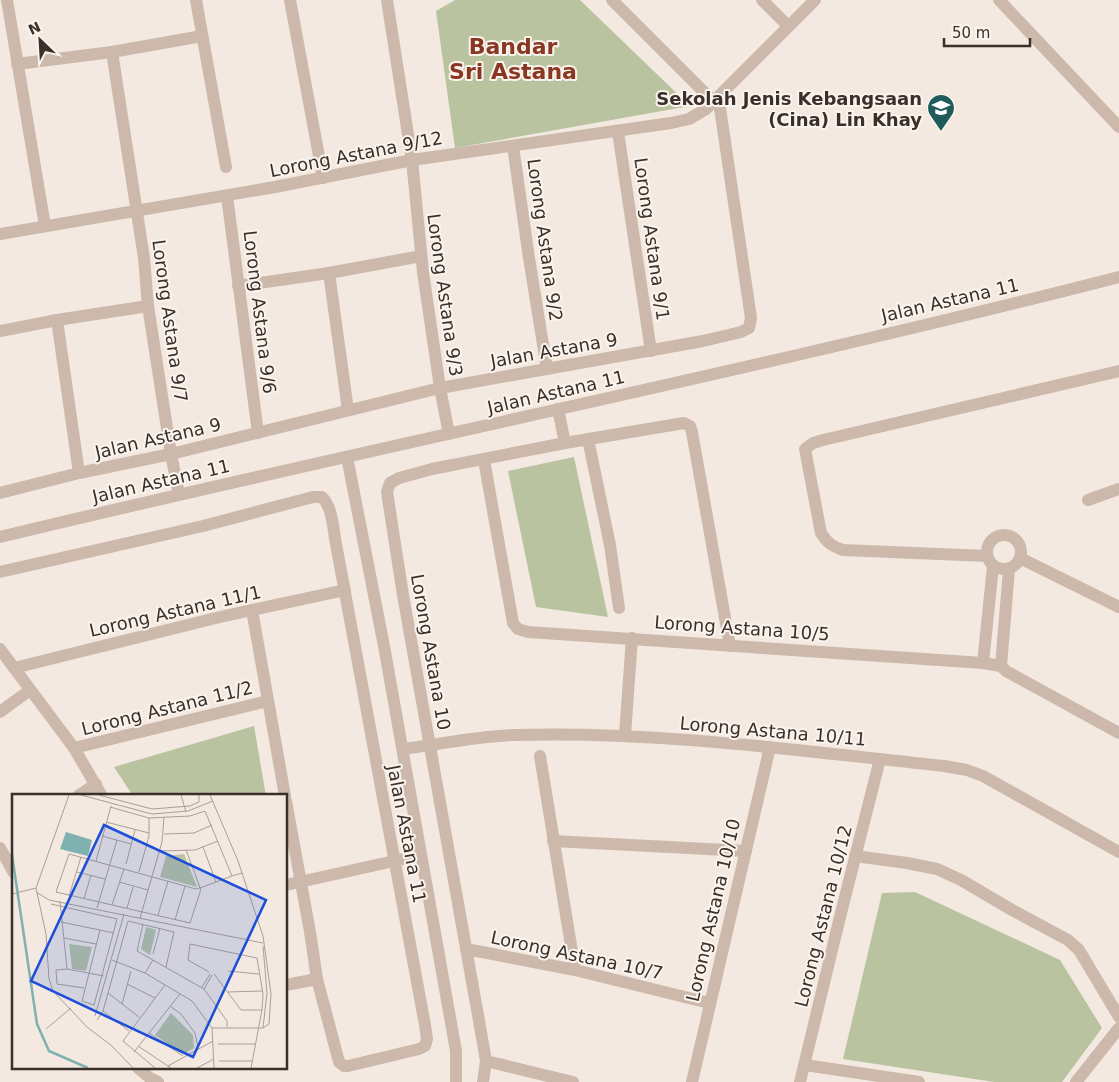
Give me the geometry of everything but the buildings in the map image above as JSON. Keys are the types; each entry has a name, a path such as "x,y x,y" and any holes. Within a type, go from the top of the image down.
{"street":[{"path":"7,0 46,226"},
{"path":"196,0 226,167"},
{"path":"290,0 323,178"},
{"name":"Lorong Astana 9/3","path":"387,0 412,160 421,256 440,388 449,434"},
{"path":"612,0 714,101 814,0"},
{"path":"762,0 788,26"},
{"path":"999,0 1119,127"},
{"path":"17,64 112,52 202,36"},
{"name":"Lorong Astana 9/7","path":"112,52 144,258 148,306 179,494"},
{"name":"Lorong Astana 9/12","path":"0,234 227,196 412,160 618,132 689,119 698,116 714,101"},
{"name":"Jalan Astana 9","path":"0,493 80,473 171,454 440,388 703,341 741,332 749,328 751,318 722,116 720,108 714,101"},
{"name":"Lorong Astana 9/1","path":"618,132 651,351"},
{"name":"Lorong Astana 9/2","path":"513,146 547,369"},
{"name":"Lorong Astana 9/6","path":"227,196 258,433"},
{"path":"238,286 329,273 421,256"},
{"path":"329,273 348,410"},
{"name":"Jalan Astana 11","path":"0,537 179,494 1001,307 1119,277"},
{"path":"0,332 57,320 148,306"},
{"path":"57,320 80,473"},
{"path":"983,663 990,561 988,546 990,541 999,535 1005,534 1019,542 1022,552 1020,558 1018,563 1009,569 1003,569 990,561 843,550 832,546 821,533 806,449 813,443 823,440 1119,371"},
{"path":"558,409 565,443"},
{"name":"Lorong Astana 10","path":"484,1082 486,1062 402,595 387,492 390,483 399,478 432,469 642,428 684,423 690,426 692,432 730,646"},
{"path":"588,439 610,545 619,608"},
{"path":"347,457 403,749 420,855 456,1051 456,1082"},
{"name":"Lorong Astana 10/5","path":"484,460 513,623 518,629 528,632 983,663 1001,666 1006,671 1119,733"},
{"path":"1088,500 1119,489"},
{"name":"Jalan Astana 11","path":"0,572 203,526 313,497 322,497 326,502 329,508 395,860 427,1039 425,1046 344,1066 339,1062 317,978"},
{"path":"1020,558 1119,607"},
{"path":"1001,666 1009,569"},
{"name":"Lorong Astana 11/1","path":"14,668 252,610 344,590"},
{"path":"252,610 285,794"},
{"path":"625,735 632,638"},
{"name":"Lorong Astana 11/2","path":"0,649 74,748 101,794"},
{"path":"0,712 30,690"},
{"name":"Lorong Astana 11/2","path":"74,748 268,701"},
{"name":"Lorong Astana 10/11","path":"403,749 514,735 625,735 770,747 944,766 967,770 983,776 1119,852"},
{"name":"Lorong Astana 10/10","path":"692,1082 709,1002 770,747"},
{"path":"540,756 575,970"},
{"name":"Lorong Astana 10/12","path":"800,1082 880,759"},
{"path":"81,794 96,784"},
{"path":"288,813 317,978 288,985"},
{"path":"553,841 746,850"},
{"path":"0,848 12,869"},
{"path":"288,885 420,855"},
{"path":"855,856 937,869 961,880 1068,940 1079,950 1119,1016"},
{"name":"Lorong Astana 10/7","path":"466,949 575,970 709,1002"},
{"path":"1076,1082 1119,1028"},
{"path":"486,1062 573,1082"},
{"path":"805,1065 919,1082"},
{"path":"140,1070 158,1082"}],"green space":[{"path":"455,0 580,0 690,106 455,148 436,11"},
{"path":"574,457 608,617 536,607 508,471"},
{"path":"254,726 266,794 132,794 114,767"},
{"path":"915,892 1060,960 1102,1028 1062,1082 994,1082 843,1059 882,893"}],"place":[{"name":"Sekolah Jenis Kebangsaan (Cina) Lin Khay","path":"941,132"}],"district":[{"name":"Bandar Sri Astana","path":"513,58"}]}
